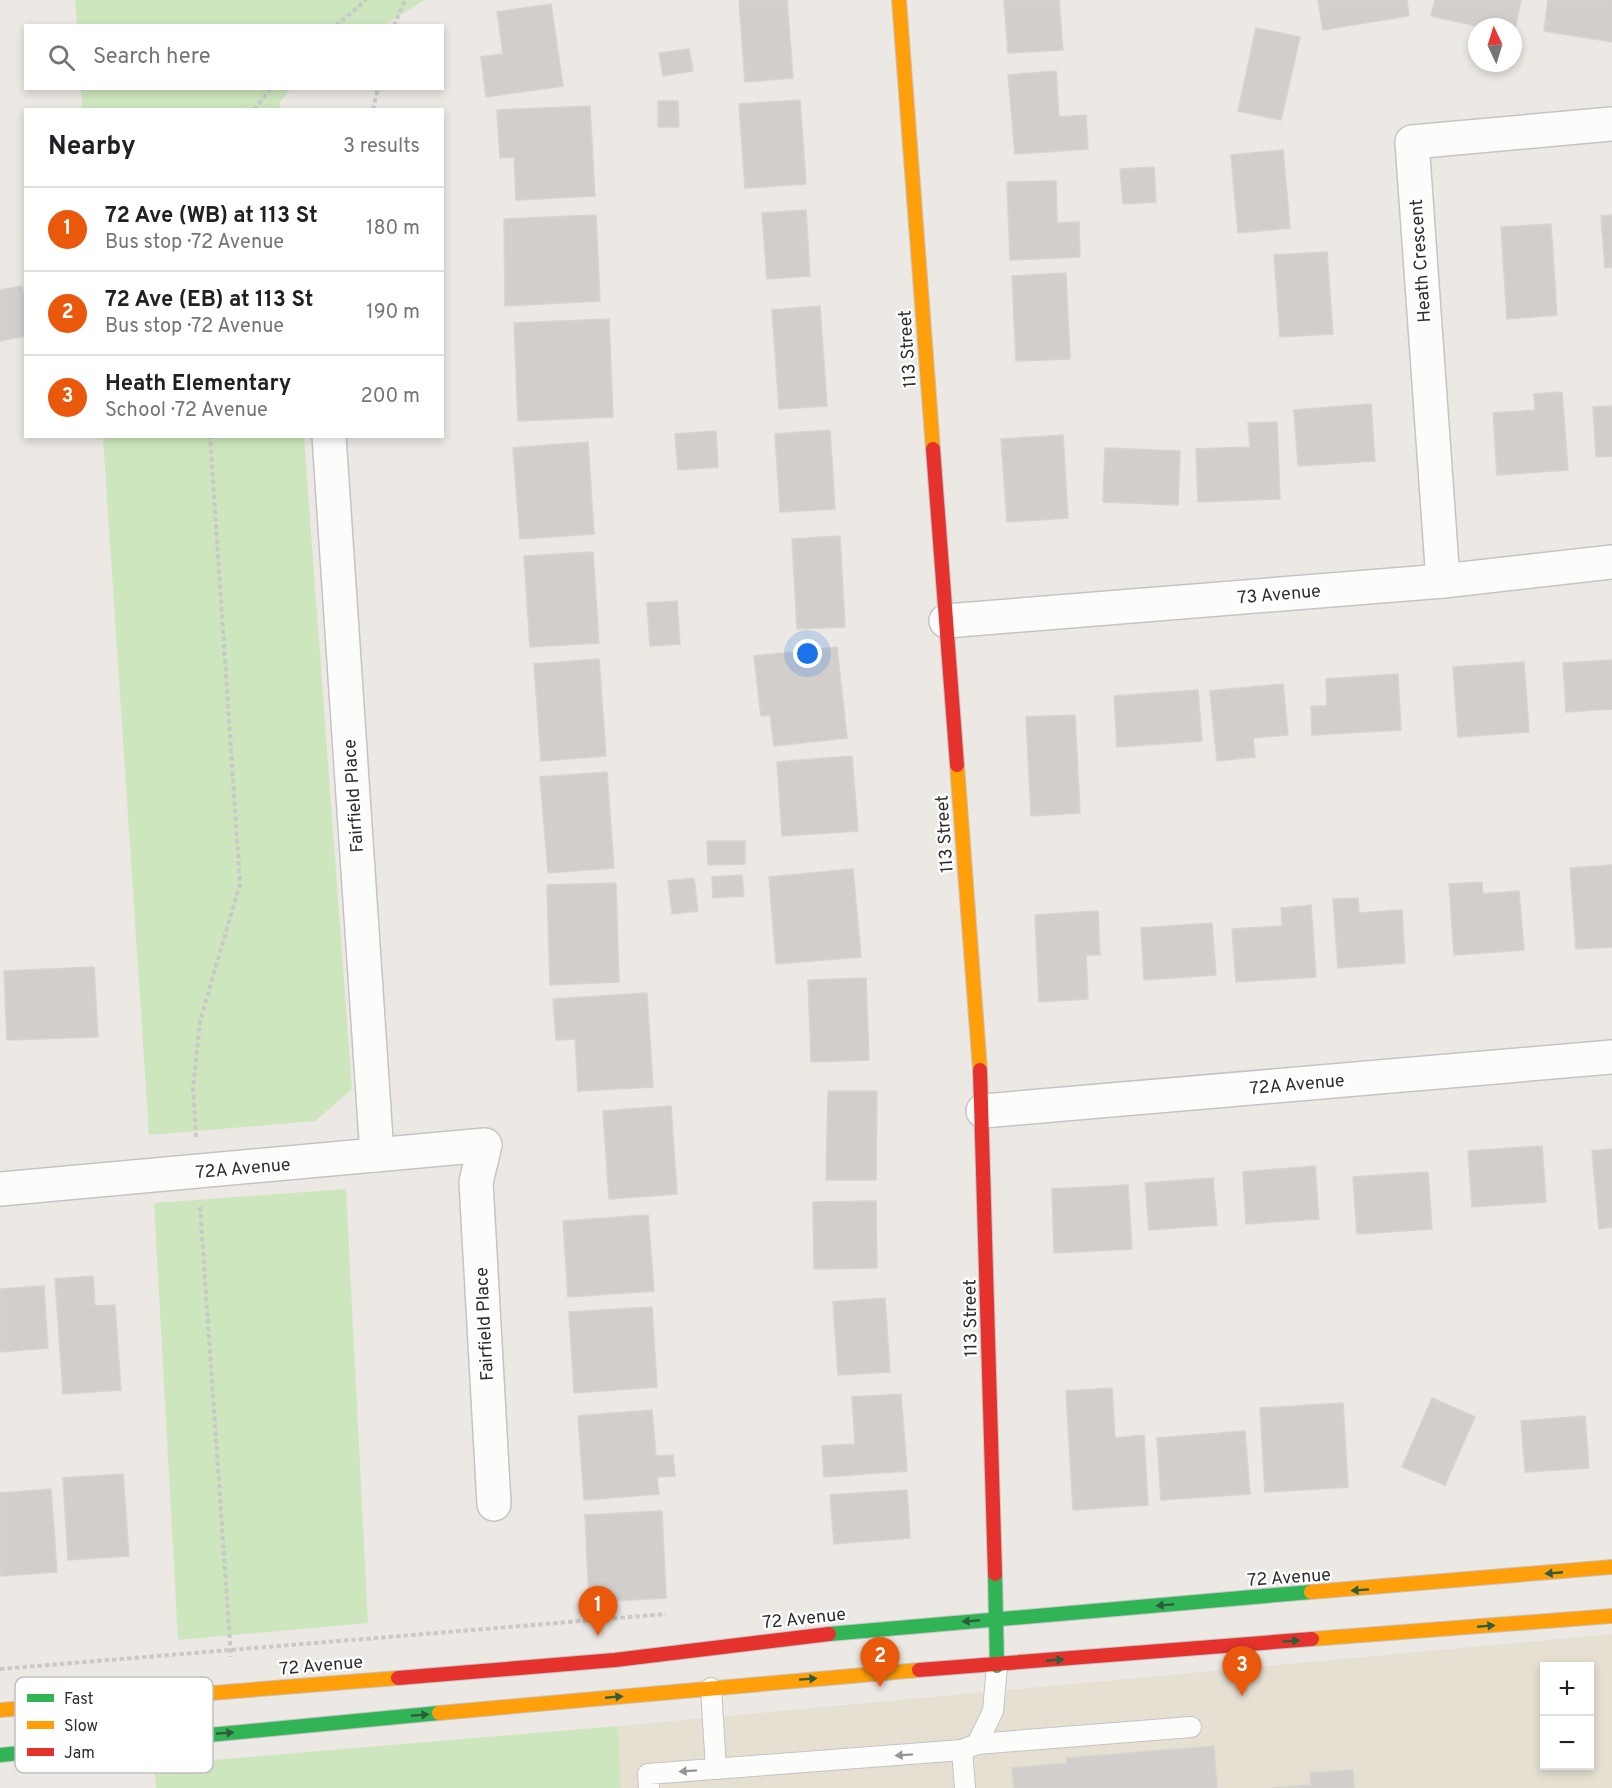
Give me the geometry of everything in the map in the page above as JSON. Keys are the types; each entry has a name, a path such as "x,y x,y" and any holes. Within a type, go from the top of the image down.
{"main road":[{"name":"113 Street","path":"899,0 983,1111 997,1666"},
{"name":"72 Avenue","path":"213,1693 615,1660 763,1640 996,1618 1612,1567"},
{"path":"213,1735 711,1688 1612,1616"},
{"name":"72 Avenue","path":"0,1710 15,1709"},
{"path":"0,1755 15,1754"}],"street":[{"name":"Heath Crescent","path":"1443,581 1412,142 1612,123"},
{"name":"Fairfield Place","path":"329,438 377,1155"},
{"name":"73 Avenue","path":"946,621 1443,581 1612,562"},
{"name":"72A Avenue","path":"983,1111 1612,1057"},
{"name":"Fairfield Place","path":"485,1145 476,1182 494,1504"},
{"name":"72A Avenue","path":"0,1189 485,1145"}],"lane":[{"path":"965,1788 969,1747 993,1711 997,1666"},
{"path":"711,1688 716,1769"},
{"path":"650,1788 648,1774 1191,1727"}],"path":[{"path":"338,24 366,0"},
{"path":"395,24 405,0"},
{"path":"256,108 269,90"},
{"path":"373,108 378,90"},
{"path":"197,1144 193,1089 200,1021 240,884 210,438"},
{"path":"199,1198 231,1651"},
{"path":"0,1669 672,1614"}],"shaded area":[{"path":"1612,1634 1612,1788 621,1788 618,1726"}],"green space":[{"path":"75,0 424,0 386,24 77,24"},
{"path":"81,90 289,90 280,102 280,108 82,108"},
{"path":"103,438 304,438 352,1089 315,1121 149,1135"},
{"path":"346,1189 368,1623 178,1640 154,1203"},
{"path":"618,1726 621,1788 156,1788 155,1773 213,1773 213,1760"}],"building":[{"path":"739,0 787,0 793,78 745,82"},
{"path":"1004,0 1059,0 1063,50 1008,53"},
{"path":"1318,0 1407,0 1409,16 1323,30"},
{"path":"1435,0 1521,0 1517,18 1468,18 1468,24 1431,16"},
{"path":"1548,0 1612,0 1612,42 1544,31"},
{"path":"551,4 563,86 486,97 481,57 503,54 497,12"},
{"path":"1256,28 1300,37 1281,120 1238,111"},
{"path":"689,49 693,71 663,76 659,53"},
{"path":"1056,71 1059,117 1086,115 1088,149 1015,154 1008,75"},
{"path":"800,100 806,184 745,188 739,104"},
{"path":"658,101 678,101 679,127 658,127"},
{"path":"590,106 595,196 516,200 514,157 500,158 497,110"},
{"path":"1283,150 1290,228 1238,233 1231,155"},
{"path":"1154,167 1156,202 1123,204 1120,169"},
{"path":"1056,181 1057,223 1079,222 1080,257 1010,260 1007,182"},
{"path":"806,210 810,276 767,279 762,213"},
{"path":"596,215 600,301 505,306 504,219"},
{"path":"1612,215 1612,267 1605,268 1601,216"},
{"path":"1551,224 1557,315 1507,319 1501,227"},
{"path":"1327,252 1333,334 1280,337 1274,255"},
{"path":"1066,273 1070,359 1016,361 1012,276"},
{"path":"22,286 24,336 0,341 0,290"},
{"path":"820,306 827,406 779,409 772,310"},
{"path":"609,319 613,417 518,421 514,323"},
{"path":"1562,392 1568,470 1497,475 1493,413 1535,410 1534,394"},
{"path":"1371,404 1375,461 1298,466 1294,410"},
{"path":"1612,406 1612,456 1596,457 1593,407"},
{"path":"1277,422 1280,499 1198,502 1196,449 1250,447 1248,423"},
{"path":"830,430 835,509 780,512 775,434"},
{"path":"716,431 718,467 678,470 675,434"},
{"path":"1063,435 1068,518 1007,522 1001,439"},
{"path":"588,442 594,534 520,539 513,448"},
{"path":"1105,448 1180,451 1178,505 1103,502"},
{"path":"840,536 845,627 797,629 792,539"},
{"path":"593,552 599,643 530,647 524,556"},
{"path":"677,601 680,644 650,646 647,603"},
{"path":"837,647 847,738 774,746 770,715 761,716 754,656"},
{"path":"599,659 606,756 541,761 534,664"},
{"path":"1612,660 1612,709 1566,712 1563,663"},
{"path":"1524,662 1529,732 1458,737 1453,667"},
{"path":"1398,674 1401,730 1312,735 1311,706 1327,706 1326,679"},
{"path":"1283,684 1288,735 1253,738 1255,757 1217,761 1210,691"},
{"path":"1198,690 1202,741 1117,747 1114,696"},
{"path":"1075,715 1080,813 1031,816 1026,717"},
{"path":"852,756 858,831 782,836 777,762"},
{"path":"607,772 614,868 548,873 540,777"},
{"path":"707,841 745,841 745,864 708,865"},
{"path":"1612,865 1612,947 1576,949 1570,868"},
{"path":"853,869 861,957 776,964 769,877"},
{"path":"742,875 744,896 713,898 712,877"},
{"path":"694,878 698,911 672,914 668,881"},
{"path":"1482,882 1483,894 1519,891 1524,950 1454,955 1449,884"},
{"path":"616,883 619,982 550,985 547,885"},
{"path":"1358,898 1359,913 1402,910 1405,963 1338,968 1333,899"},
{"path":"1311,905 1316,977 1236,982 1232,929 1282,926 1281,908"},
{"path":"1098,911 1100,955 1086,955 1088,999 1039,1002 1035,915"},
{"path":"1212,923 1216,975 1144,980 1141,928"},
{"path":"94,967 98,1037 7,1040 4,971"},
{"path":"866,978 869,1060 811,1062 808,980"},
{"path":"647,993 653,1087 578,1091 575,1039 556,1040 553,999"},
{"path":"828,1091 877,1091 876,1180 826,1180"},
{"path":"671,1106 677,1194 609,1199 603,1111"},
{"path":"1542,1146 1546,1202 1472,1207 1468,1151"},
{"path":"1612,1149 1612,1227 1599,1229 1592,1151"},
{"path":"1315,1166 1319,1219 1246,1224 1243,1172"},
{"path":"1428,1172 1432,1229 1357,1234 1353,1177"},
{"path":"1213,1178 1217,1225 1149,1230 1145,1183"},
{"path":"1128,1185 1132,1249 1054,1253 1052,1189"},
{"path":"876,1201 877,1268 814,1269 813,1202"},
{"path":"648,1215 654,1291 568,1297 563,1221"},
{"path":"93,1276 95,1306 115,1305 121,1390 63,1394 55,1279"},
{"path":"44,1286 48,1348 0,1352 0,1289"},
{"path":"885,1298 890,1372 838,1375 833,1302"},
{"path":"652,1307 657,1387 574,1393 569,1312"},
{"path":"1112,1388 1115,1438 1144,1435 1148,1505 1073,1510 1066,1391"},
{"path":"901,1394 907,1471 824,1477 822,1446 855,1444 852,1397"},
{"path":"1432,1398 1475,1417 1445,1485 1402,1467"},
{"path":"1343,1403 1348,1487 1265,1492 1260,1408"},
{"path":"652,1410 656,1456 673,1455 675,1476 657,1477 659,1494 584,1500 578,1416"},
{"path":"1585,1416 1589,1468 1525,1472 1521,1421"},
{"path":"1245,1431 1250,1494 1161,1500 1157,1438"},
{"path":"123,1474 129,1556 68,1560 63,1478"},
{"path":"51,1489 57,1572 0,1576 0,1493"},
{"path":"907,1490 910,1538 834,1544 830,1495"},
{"path":"662,1511 666,1598 589,1602 585,1515"},
{"path":"1214,1746 1217,1788 1014,1788 1012,1768 1067,1763 1067,1758"},
{"path":"1353,1770 1354,1788 1271,1788 1311,1785 1310,1773"}],"traffic: fast":[{"path":"995,1574 997,1666"},
{"path":"829,1634 1311,1592"},
{"path":"213,1735 439,1713"},
{"path":"0,1755 15,1754"}],"traffic: slow":[{"path":"899,0 933,449"},
{"path":"957,765 980,1070"},
{"path":"1311,1592 1612,1567"},
{"path":"1312,1639 1612,1616"},
{"path":"439,1713 919,1670"},
{"path":"213,1693 398,1678"},
{"path":"0,1710 15,1709"}],"traffic: jam":[{"path":"933,449 957,765"},
{"path":"980,1070 995,1574"},
{"path":"398,1678 615,1660 829,1634"},
{"path":"919,1670 1312,1639"}],"place":[{"name":"72 Ave (WB) at 113 St","path":"598,1636"},
{"name":"72 Ave (EB) at 113 St","path":"880,1687"},
{"name":"Heath Elementary","path":"1242,1696"}]}
